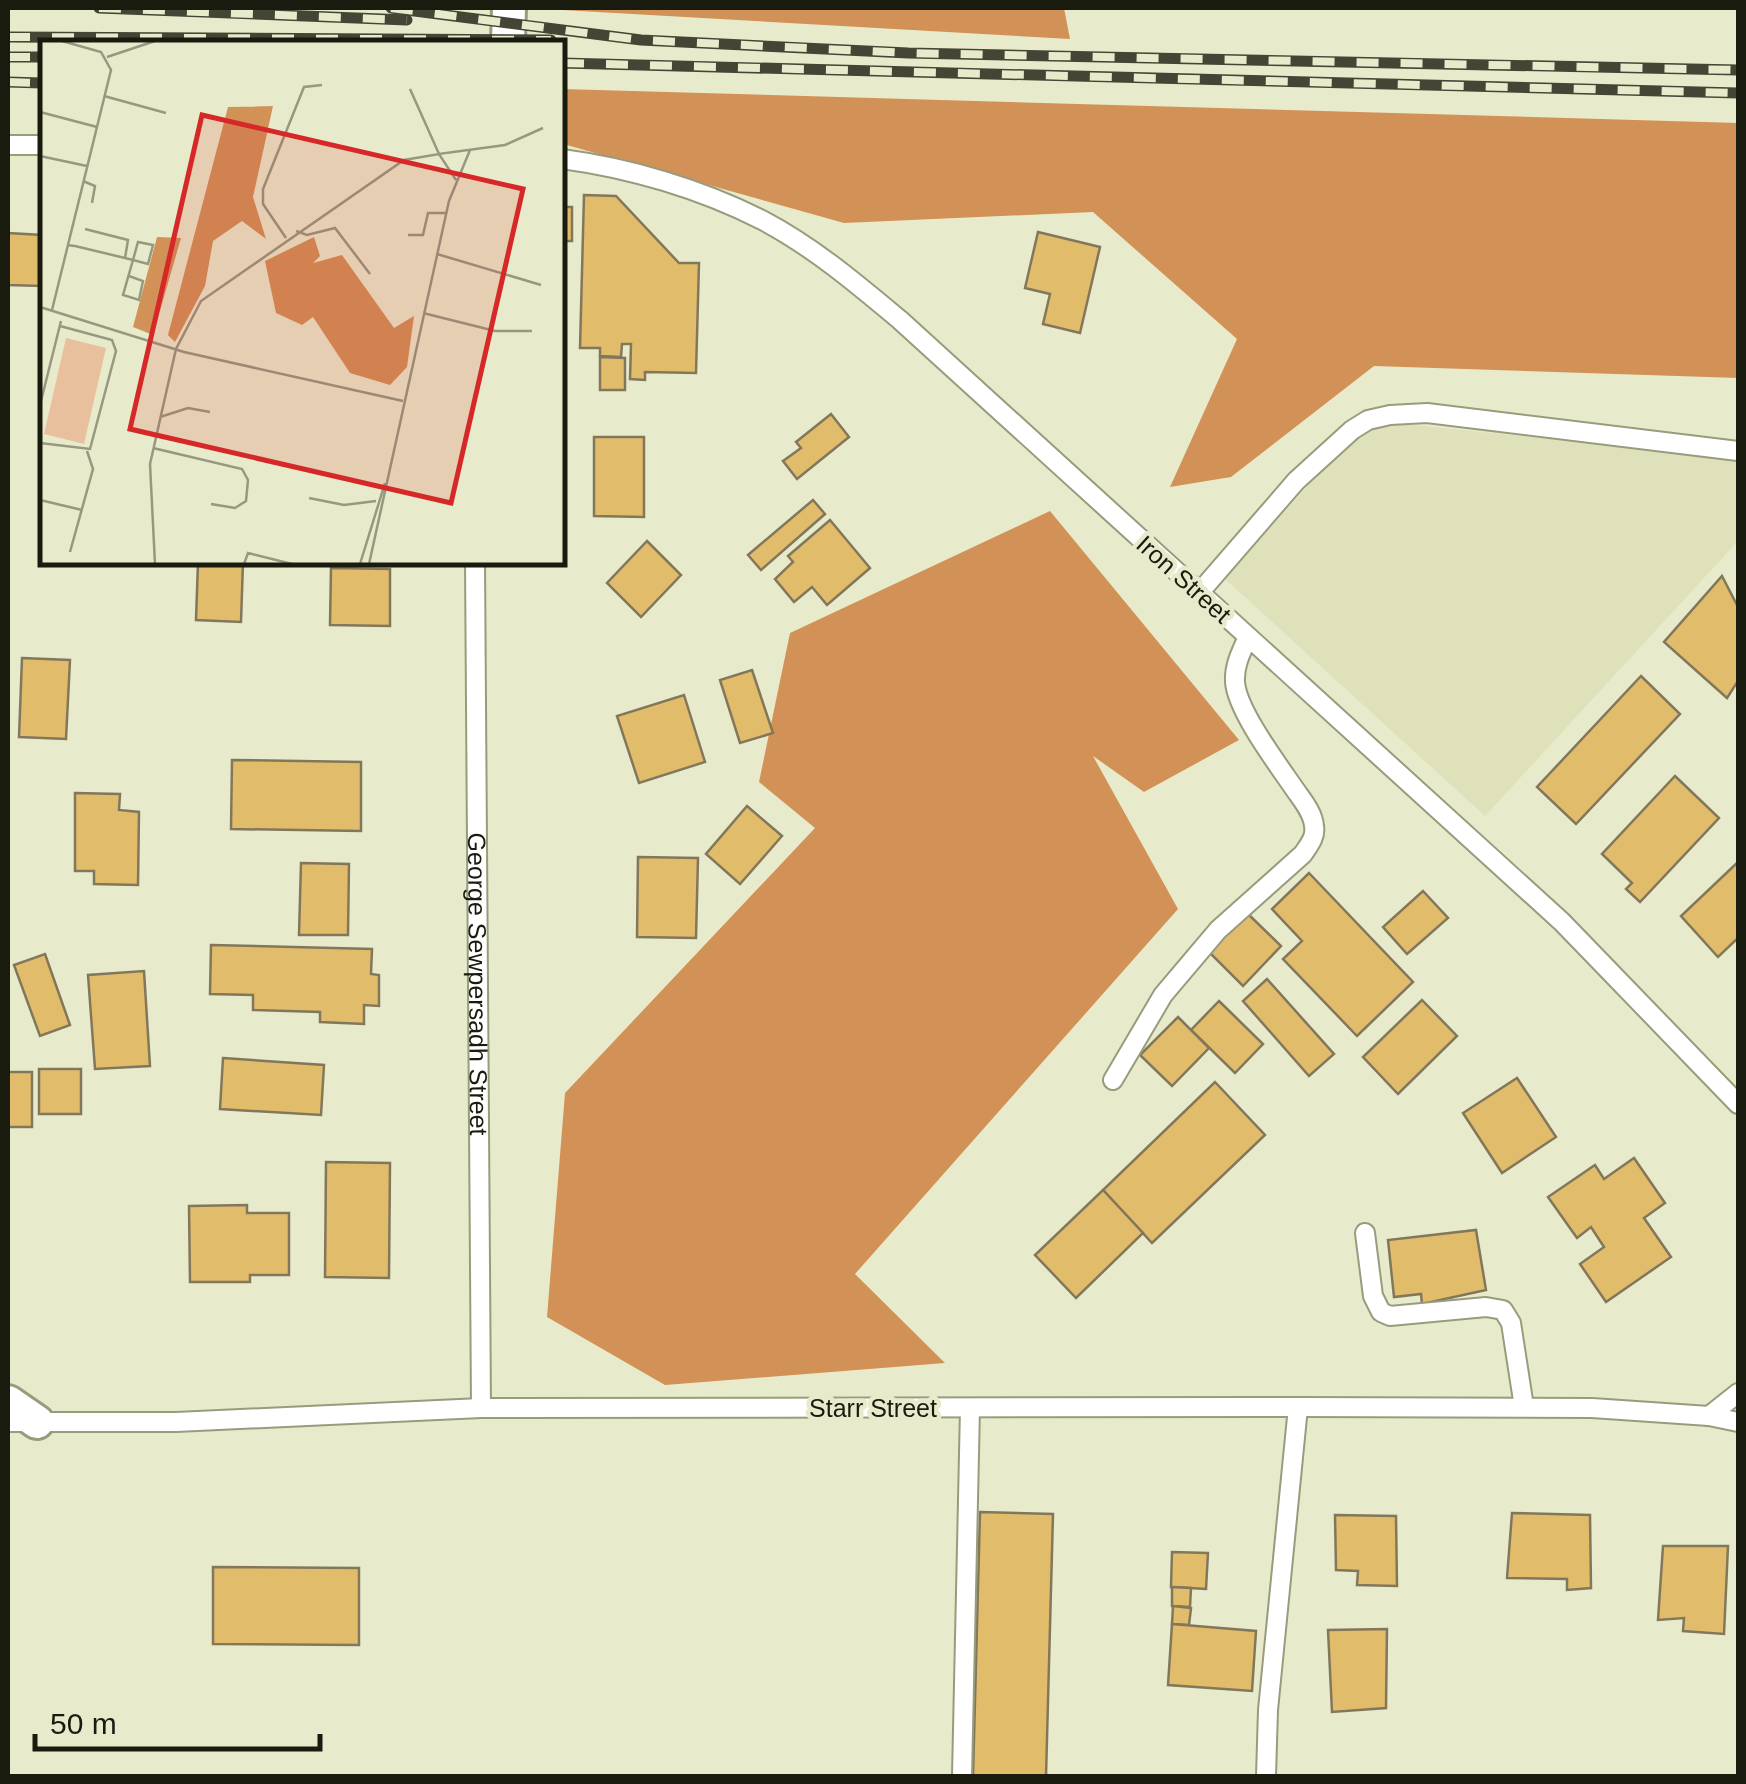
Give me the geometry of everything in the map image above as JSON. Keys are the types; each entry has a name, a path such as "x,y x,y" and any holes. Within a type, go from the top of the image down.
{"street":[{"path":"508,40 509,8"},
{"path":"8,1402 22,1422"}],"lane":[{"path":"8,144 40,145"},
{"name":"Iron Street","path":"565,160 645,176 703,195 763,220 837,268 900,320 1562,922 1738,1104"},
{"path":"1199,593 1296,481 1368,420 1427,414 1738,450"},
{"name":"George Sewpersadh Street","path":"475,565 480,1408"},
{"path":"1113,1080 1163,995 1218,930 1303,854 1313,839 1311,814 1269,752 1236,691 1236,668 1248,637"},
{"path":"1365,1233 1373,1296 1381,1312 1390,1316 1486,1307 1502,1310 1511,1323 1524,1408"},
{"path":"1709,1416 1738,1393"},
{"path":"1266,1776 1268,1710 1298,1407"},
{"name":"Starr Street","path":"22,1422 176,1422 480,1408 1298,1407 1592,1408 1709,1416 1738,1422"},
{"path":"962,1776 970,1408"}],"shaded area":[{"path":"527,8 1064,8 1070,39"},
{"path":"565,89 1738,123 1738,378 1374,366 1231,477 1170,487 1237,339 1093,212 844,223 565,145"},
{"path":"1368,420 1556,440 1738,453 1738,541 1485,816 1224,578"},
{"path":"1050,511 1239,740 1144,792 1093,756 1178,909 855,1274 945,1363 665,1385 547,1317 565,1093 815,828 759,782 790,633"}],"building":[{"path":"584,195 616,196 679,263 699,263 696,373 645,372 645,380 630,379 631,344 622,344 621,357 600,356 600,348 580,348"},
{"path":"565,207 572,207 572,241 565,241"},
{"path":"1038,232 1100,247 1080,333 1043,324 1050,294 1025,288"},
{"path":"8,233 40,235 40,286 8,285"},
{"path":"600,357 625,358 625,390 600,390"},
{"path":"831,414 849,437 797,479 783,461 801,448 796,442"},
{"path":"594,437 644,437 644,517 594,516"},
{"path":"813,500 825,514 761,570 748,555"},
{"path":"830,520 870,568 827,605 812,587 794,602 775,579 793,562 788,556"},
{"path":"647,541 681,575 641,617 607,583"},
{"path":"198,565 243,565 241,622 196,620"},
{"path":"331,568 390,569 390,626 330,625"},
{"path":"1722,576 1738,607 1738,681 1727,698 1664,642"},
{"path":"22,658 70,660 66,739 19,737"},
{"path":"752,670 773,733 740,743 720,680"},
{"path":"1641,676 1680,714 1576,824 1537,787"},
{"path":"684,695 705,762 639,783 617,716"},
{"path":"232,760 361,762 361,831 231,829"},
{"path":"1675,776 1719,818 1640,902 1626,889 1632,883 1602,854"},
{"path":"75,793 120,794 119,810 139,812 138,885 94,884 94,871 75,871"},
{"path":"747,806 782,836 740,884 706,854"},
{"path":"638,857 698,858 696,938 637,937"},
{"path":"1738,862 1738,938 1718,957 1681,916"},
{"path":"301,863 349,864 348,935 299,935"},
{"path":"1309,873 1413,982 1357,1036 1283,959 1302,941 1272,909"},
{"path":"1423,891 1448,918 1407,954 1383,927"},
{"path":"1247,913 1281,946 1243,986 1209,952"},
{"path":"211,945 372,949 371,974 379,975 379,1006 364,1005 364,1024 320,1022 320,1012 253,1010 253,995 210,994"},
{"path":"45,954 70,1025 40,1036 14,965"},
{"path":"144,971 150,1066 95,1069 88,975"},
{"path":"1267,979 1334,1054 1309,1076 1243,1001"},
{"path":"1422,1000 1457,1036 1398,1094 1363,1057"},
{"path":"1219,1001 1263,1044 1235,1073 1191,1030"},
{"path":"1178,1017 1209,1048 1172,1086 1140,1055"},
{"path":"223,1058 324,1065 321,1115 220,1109"},
{"path":"39,1069 81,1069 81,1114 39,1114"},
{"path":"8,1072 32,1072 32,1127 8,1127"},
{"path":"1517,1078 1556,1137 1502,1173 1463,1113"},
{"path":"1215,1082 1265,1135 1152,1243 1103,1190"},
{"path":"1634,1158 1665,1203 1644,1218 1671,1257 1606,1302 1580,1264 1604,1247 1591,1227 1577,1238 1548,1197 1595,1165 1604,1179"},
{"path":"326,1162 390,1163 389,1278 325,1277"},
{"path":"1103,1190 1143,1233 1076,1298 1035,1255"},
{"path":"247,1205 247,1213 289,1213 289,1275 250,1275 250,1282 190,1282 189,1206"},
{"path":"1476,1230 1486,1290 1422,1304 1421,1294 1394,1297 1388,1240"},
{"path":"980,1512 1053,1514 1046,1776 973,1776"},
{"path":"1512,1513 1590,1515 1591,1588 1567,1590 1567,1579 1507,1578"},
{"path":"1335,1515 1396,1516 1397,1586 1357,1585 1358,1571 1336,1570"},
{"path":"1663,1546 1728,1546 1724,1634 1683,1631 1684,1618 1658,1620"},
{"path":"1172,1552 1208,1553 1206,1589 1171,1587"},
{"path":"213,1567 359,1568 359,1645 213,1644"},
{"path":"1172,1587 1191,1588 1190,1607 1172,1606"},
{"path":"1173,1606 1191,1608 1189,1625 1172,1624"},
{"path":"1172,1624 1256,1631 1252,1691 1168,1685"},
{"path":"1387,1629 1386,1708 1332,1712 1328,1630"}],"railway":[{"path":"99,8 407,20"},
{"path":"391,8 641,40 908,53 1738,70"},
{"path":"8,37 551,40"},
{"path":"8,57 40,57"},
{"path":"565,63 1738,93"},
{"path":"8,82 40,83"}]}
